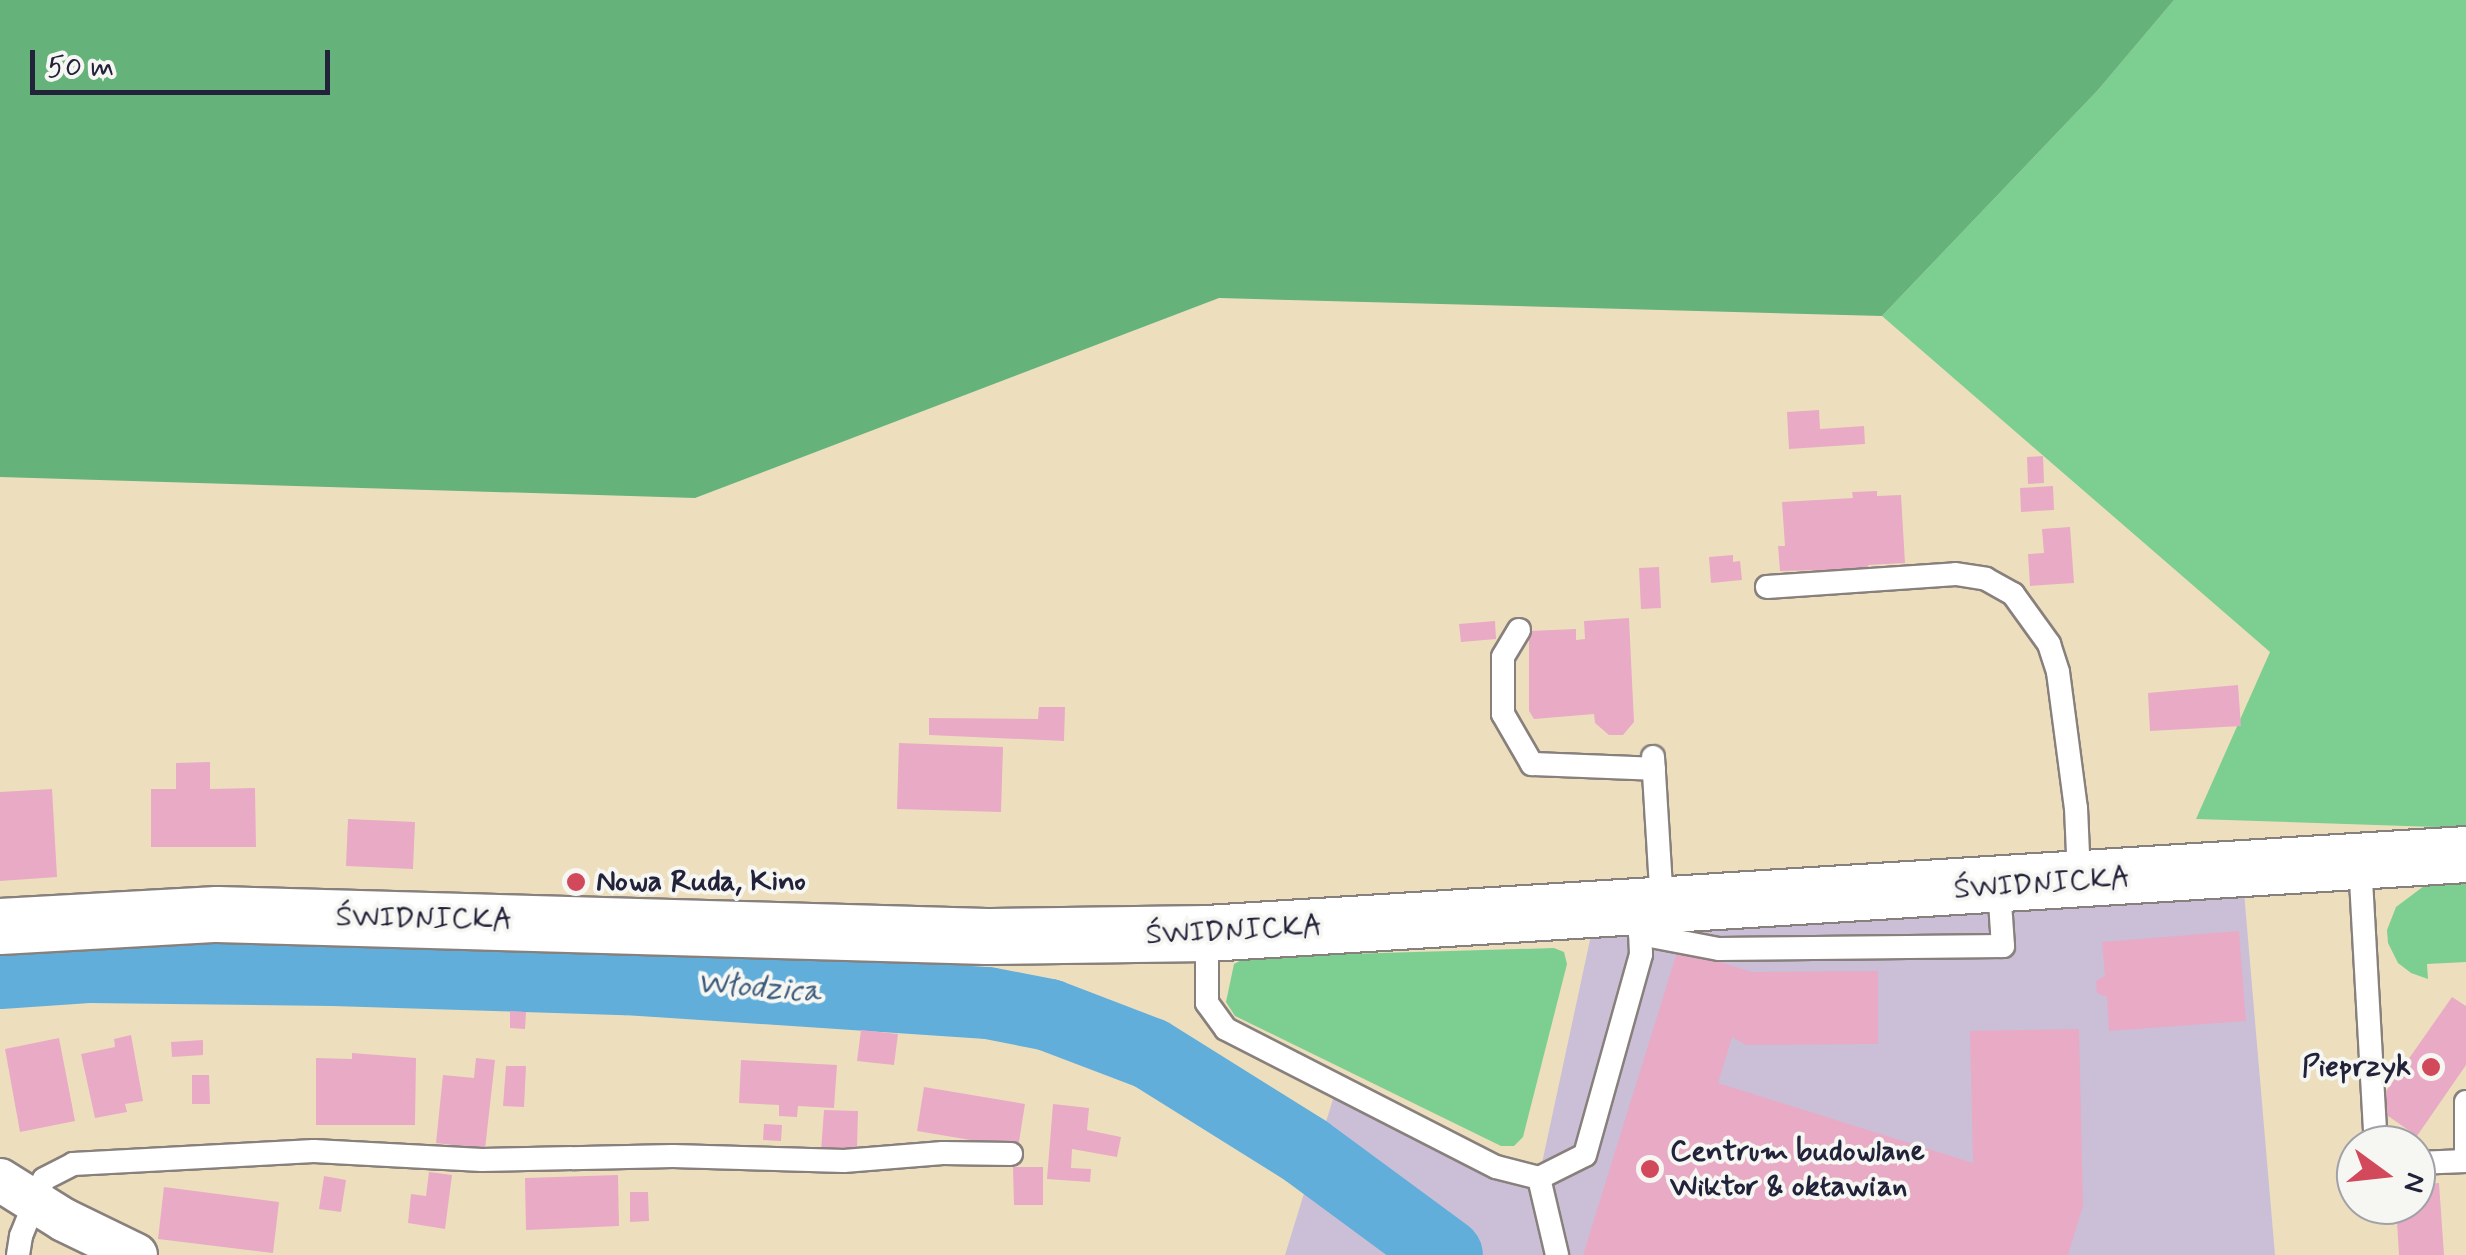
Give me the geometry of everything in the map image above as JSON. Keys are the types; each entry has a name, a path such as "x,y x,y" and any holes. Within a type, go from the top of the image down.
{"street":[{"name":"ŚWIDNICKA","path":"0,926 217,914 986,936 1208,933 1647,917 1998,886 2466,854"},
{"path":"17,1191 136,1255"}],"lane":[{"path":"1767,588 1956,574 1986,579 2013,594 2049,644 2058,672 2076,808 2080,882"},
{"path":"1208,933 1207,1002 1226,1029 1496,1167 1538,1178 1585,1155 1647,917 1654,762 1532,764 1502,714 1503,657 1518,630"},
{"path":"2360,862 2375,1125"},
{"path":"2436,1162 2466,1159 2466,1102"},
{"path":"18,1255 21,1236 17,1191 73,1164 314,1151 482,1160 673,1156 844,1161 942,1153 1011,1154"},
{"path":"1538,1178 1557,1255"}],"shaded area":[{"path":"2244,892 2275,1255 1285,1255 1337,1086 1539,1177 1596,912"}],"green space":[{"path":"0,0 2174,0 2098,90 1882,316 1219,298 695,498 0,477"},
{"path":"2174,0 2466,0 2466,828 2196,819 2270,652 1882,316 2098,90"},
{"path":"2466,875 2466,962 2427,964 2428,979 2411,973 2398,963 2388,943 2387,930 2396,907 2424,886"},
{"path":"1554,948 1564,952 1567,964 1523,1137 1514,1146 1501,1146 1235,1016 1226,1002 1234,964 1247,957"}],"building":[{"path":"1819,410 1820,429 1864,426 1865,444 1789,449 1787,412"},
{"path":"2043,456 2044,483 2028,484 2027,457"},
{"path":"2053,486 2054,510 2021,512 2020,488"},
{"path":"1877,491 1877,496 1901,495 1905,563 1868,565 1869,569 1780,571 1778,546 1785,546 1782,502 1853,498 1852,492"},
{"path":"2070,527 2074,583 2030,586 2028,554 2044,553 2042,529"},
{"path":"1733,555 1733,562 1740,561 1742,580 1711,583 1709,557"},
{"path":"1659,567 1661,608 1641,609 1639,568"},
{"path":"1629,618 1634,722 1623,735 1609,735 1595,723 1594,714 1534,719 1529,711 1529,631 1576,629 1576,640 1585,639 1584,621"},
{"path":"1495,621 1496,639 1461,642 1459,624"},
{"path":"2238,685 2241,726 2150,731 2148,693"},
{"path":"1039,707 1065,707 1064,741 929,735 929,718 1038,719"},
{"path":"899,743 1003,747 1001,812 897,809"},
{"path":"210,762 210,789 255,788 256,847 151,847 151,789 176,789 176,763"},
{"path":"52,789 57,877 0,881 0,792"},
{"path":"348,819 415,822 413,869 346,866"},
{"path":"2239,931 2246,1021 2109,1031 2107,997 2097,993 2096,981 2105,976 2102,942"},
{"path":"1678,949 1752,972 1878,971 1878,1044 1746,1045 1732,1037 1718,1083 1973,1163 1970,1031 2079,1029 2083,1206 2068,1255 1583,1255"},
{"path":"2452,997 2466,1006 2466,1065 2425,1125 2401,1125 2375,1107"},
{"path":"510,1011 526,1012 525,1029 510,1028"},
{"path":"861,1030 898,1034 894,1065 857,1061"},
{"path":"131,1035 143,1101 125,1104 127,1112 95,1118 81,1054 115,1047 114,1039"},
{"path":"59,1038 75,1121 20,1132 5,1049"},
{"path":"203,1040 203,1055 172,1057 171,1042"},
{"path":"352,1053 416,1058 415,1125 316,1125 316,1058 352,1059"},
{"path":"476,1058 495,1060 485,1149 436,1143 443,1075 474,1078"},
{"path":"741,1060 837,1065 834,1108 798,1106 797,1117 779,1116 779,1105 739,1103"},
{"path":"506,1066 526,1066 524,1107 503,1106"},
{"path":"192,1075 209,1075 210,1104 192,1104"},
{"path":"924,1087 1025,1104 1018,1148 917,1131"},
{"path":"1053,1104 1089,1108 1087,1130 1121,1137 1117,1157 1072,1149 1071,1168 1091,1169 1090,1182 1047,1179"},
{"path":"824,1110 858,1111 857,1149 821,1151"},
{"path":"764,1124 782,1125 781,1141 763,1140"},
{"path":"1013,1167 1043,1167 1043,1205 1014,1205"},
{"path":"429,1172 452,1175 445,1229 408,1223 411,1194 426,1196"},
{"path":"618,1175 619,1226 526,1230 525,1178"},
{"path":"324,1176 346,1180 341,1212 319,1209"},
{"path":"2439,1183 2444,1255 2399,1255 2397,1225 2436,1225"},
{"path":"164,1187 279,1202 273,1253 158,1239"},
{"path":"630,1192 648,1192 649,1221 630,1222"}],"waterway":[{"name":"Włodzica","path":"0,973 88,967 333,970 626,979 988,1003 1049,1015 1151,1054 1306,1151 1447,1255"}],"place":[{"name":"Nowa Ruda, Kino","path":"576,882"},
{"name":"Pieprzyk","path":"2431,1067"},
{"name":"Centrum budowlane Wiktor & oktawian","path":"1650,1169"}]}
